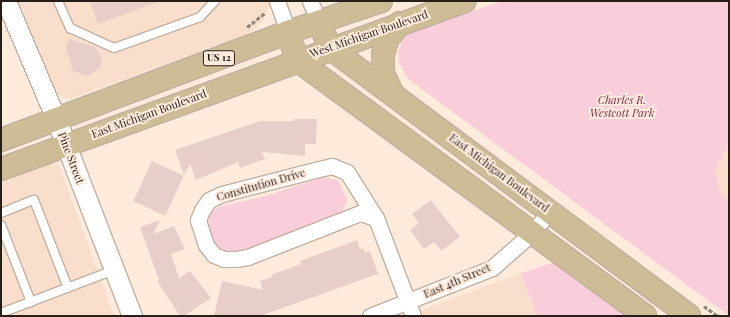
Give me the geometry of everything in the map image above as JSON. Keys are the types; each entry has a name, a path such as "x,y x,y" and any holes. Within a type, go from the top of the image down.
{"main road":[{"name":"US 12","path":"1,140 288,32 381,1"},
{"name":"West Michigan Boulevard","path":"297,60 464,1"},
{"path":"319,22 330,48"},
{"path":"392,93 383,74 383,54 387,40 400,23"},
{"path":"288,32 297,60 533,232 645,316"},
{"name":"East Michigan Boulevard","path":"330,48 689,316"},
{"name":"East Michigan Boulevard","path":"1,169 65,144 297,60"}],"street":[{"name":"Pine Street","path":"6,1 56,119 132,316"},
{"path":"278,1 288,32"},
{"path":"310,1 319,22"},
{"name":"Constitution Drive","path":"376,218 360,213 248,257 235,259 224,259 214,255 206,245 198,220 202,210 209,200 222,194 332,166 347,172 376,218 413,316"},
{"name":"East 4th Street","path":"370,316 492,268 533,232 550,211"}],"lane":[{"path":"58,1 70,28 114,48 200,17 215,1"},
{"path":"1,213 34,200 68,288"},
{"path":"1,226 31,302"},
{"path":"2,315 31,302 114,270"}],"shaded area":[{"path":"19,1 270,1 265,18 255,29 244,36 69,99 56,94"},
{"path":"729,144 729,201 720,192 715,170"},
{"path":"46,163 59,165 114,316 1,316 1,179"},
{"path":"521,273 537,316 406,316"}],"green space":[{"name":"Charles R. Westcott Park","path":"503,1 729,1 729,144 715,170 720,192 729,201 729,316 407,78 399,62 398,51 405,36 418,29"},
{"path":"323,177 338,180 347,200 343,210 335,216 239,252 227,252 213,243 207,226 210,215 218,207 266,196"},
{"path":"552,263 563,266 629,316 537,316 521,273"}],"building":[{"path":"90,1 157,1 157,2 98,24"},
{"path":"69,39 95,47 102,59 99,69 87,76 73,71 66,48"},
{"path":"294,119 317,119 316,144 305,144 305,156 262,152 265,159 240,168 238,162 196,180 190,164 184,175 175,150 260,121 294,121"},
{"path":"152,161 184,176 165,216 133,201"},
{"path":"431,200 460,237 441,251 434,242 424,249 410,230 419,223 412,214"},
{"path":"160,220 153,234 174,226 185,249 171,254 179,278 190,271 211,298 184,316 180,316 157,281 159,280 140,227"},
{"path":"357,240 360,249 363,248 365,253 370,251 378,274 260,316 214,316 222,281 263,290 260,281 272,277 271,275 301,264 300,261"}]}
